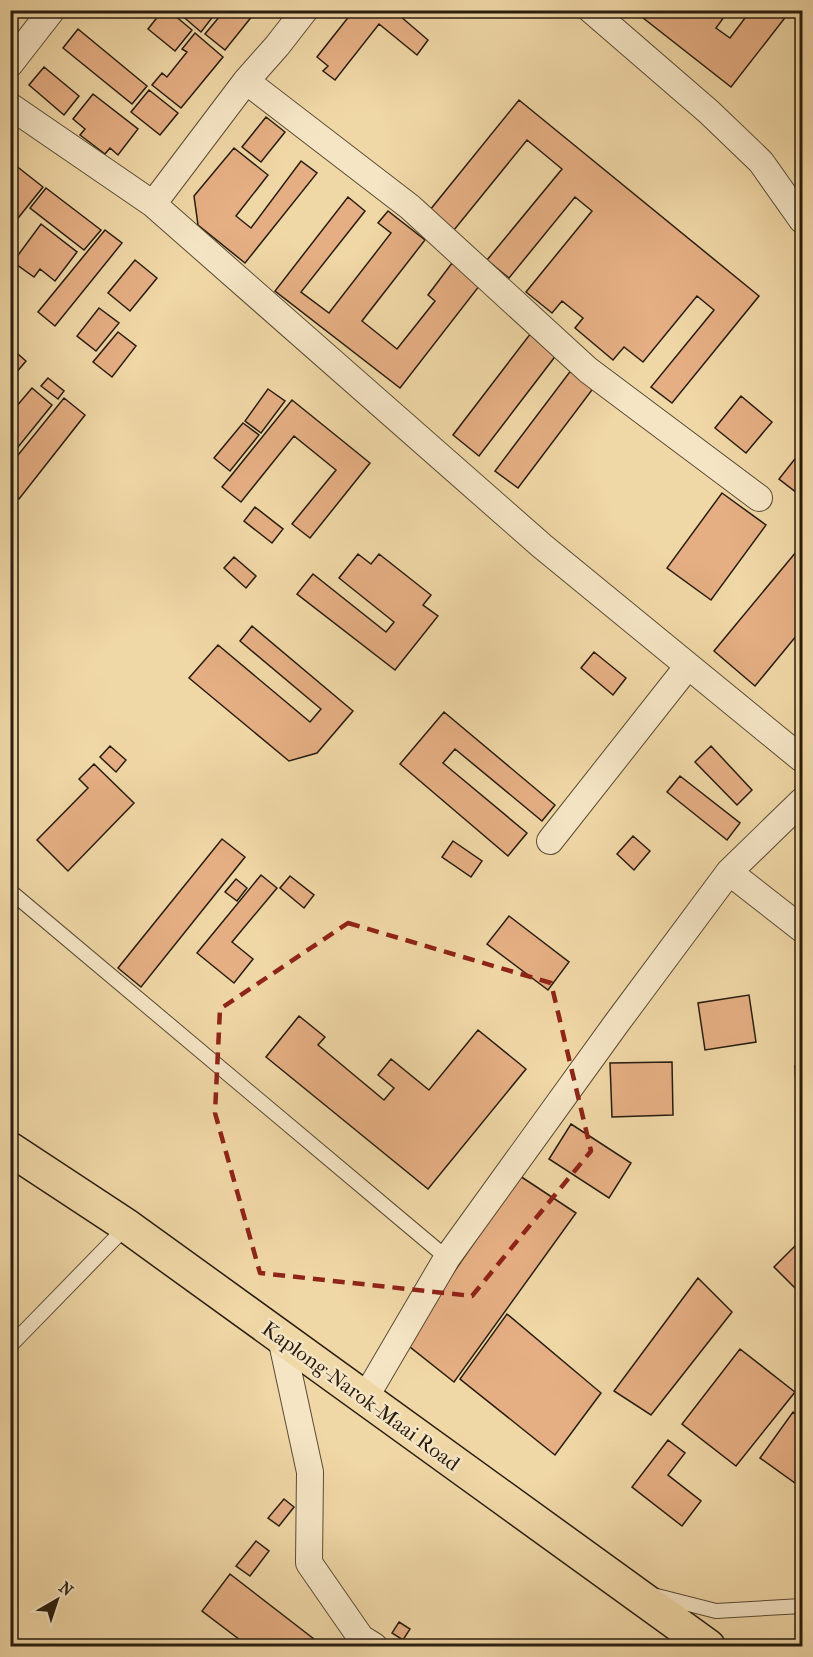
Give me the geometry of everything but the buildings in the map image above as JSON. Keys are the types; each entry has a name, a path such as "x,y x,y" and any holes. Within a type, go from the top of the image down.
{"highway":[{"name":"Kaplong-Narok-Maai Road","path":"10,1149 127,1226 708,1647"}],"street":[{"path":"10,64 52,10"},
{"path":"153,204 246,81 305,10"},
{"path":"591,10 709,112 761,162 802,220"},
{"path":"246,81 410,207 588,370 759,498"},
{"path":"10,106 153,204 542,546 802,759"},
{"path":"550,841 688,666"},
{"path":"365,1398 447,1258 616,1024 729,872 802,801"},
{"path":"729,872 802,929"},
{"path":"281,1338 310,1472 309,1563 361,1638 374,1647"}],"lane":[{"path":"10,891 447,1258"},
{"path":"10,1346 127,1226"},
{"path":"629,1589 716,1611 802,1606"}],"highlighted area":[{"path":"348,923 551,983 591,1151 472,1296 260,1273 215,1113 220,1009"}]}
